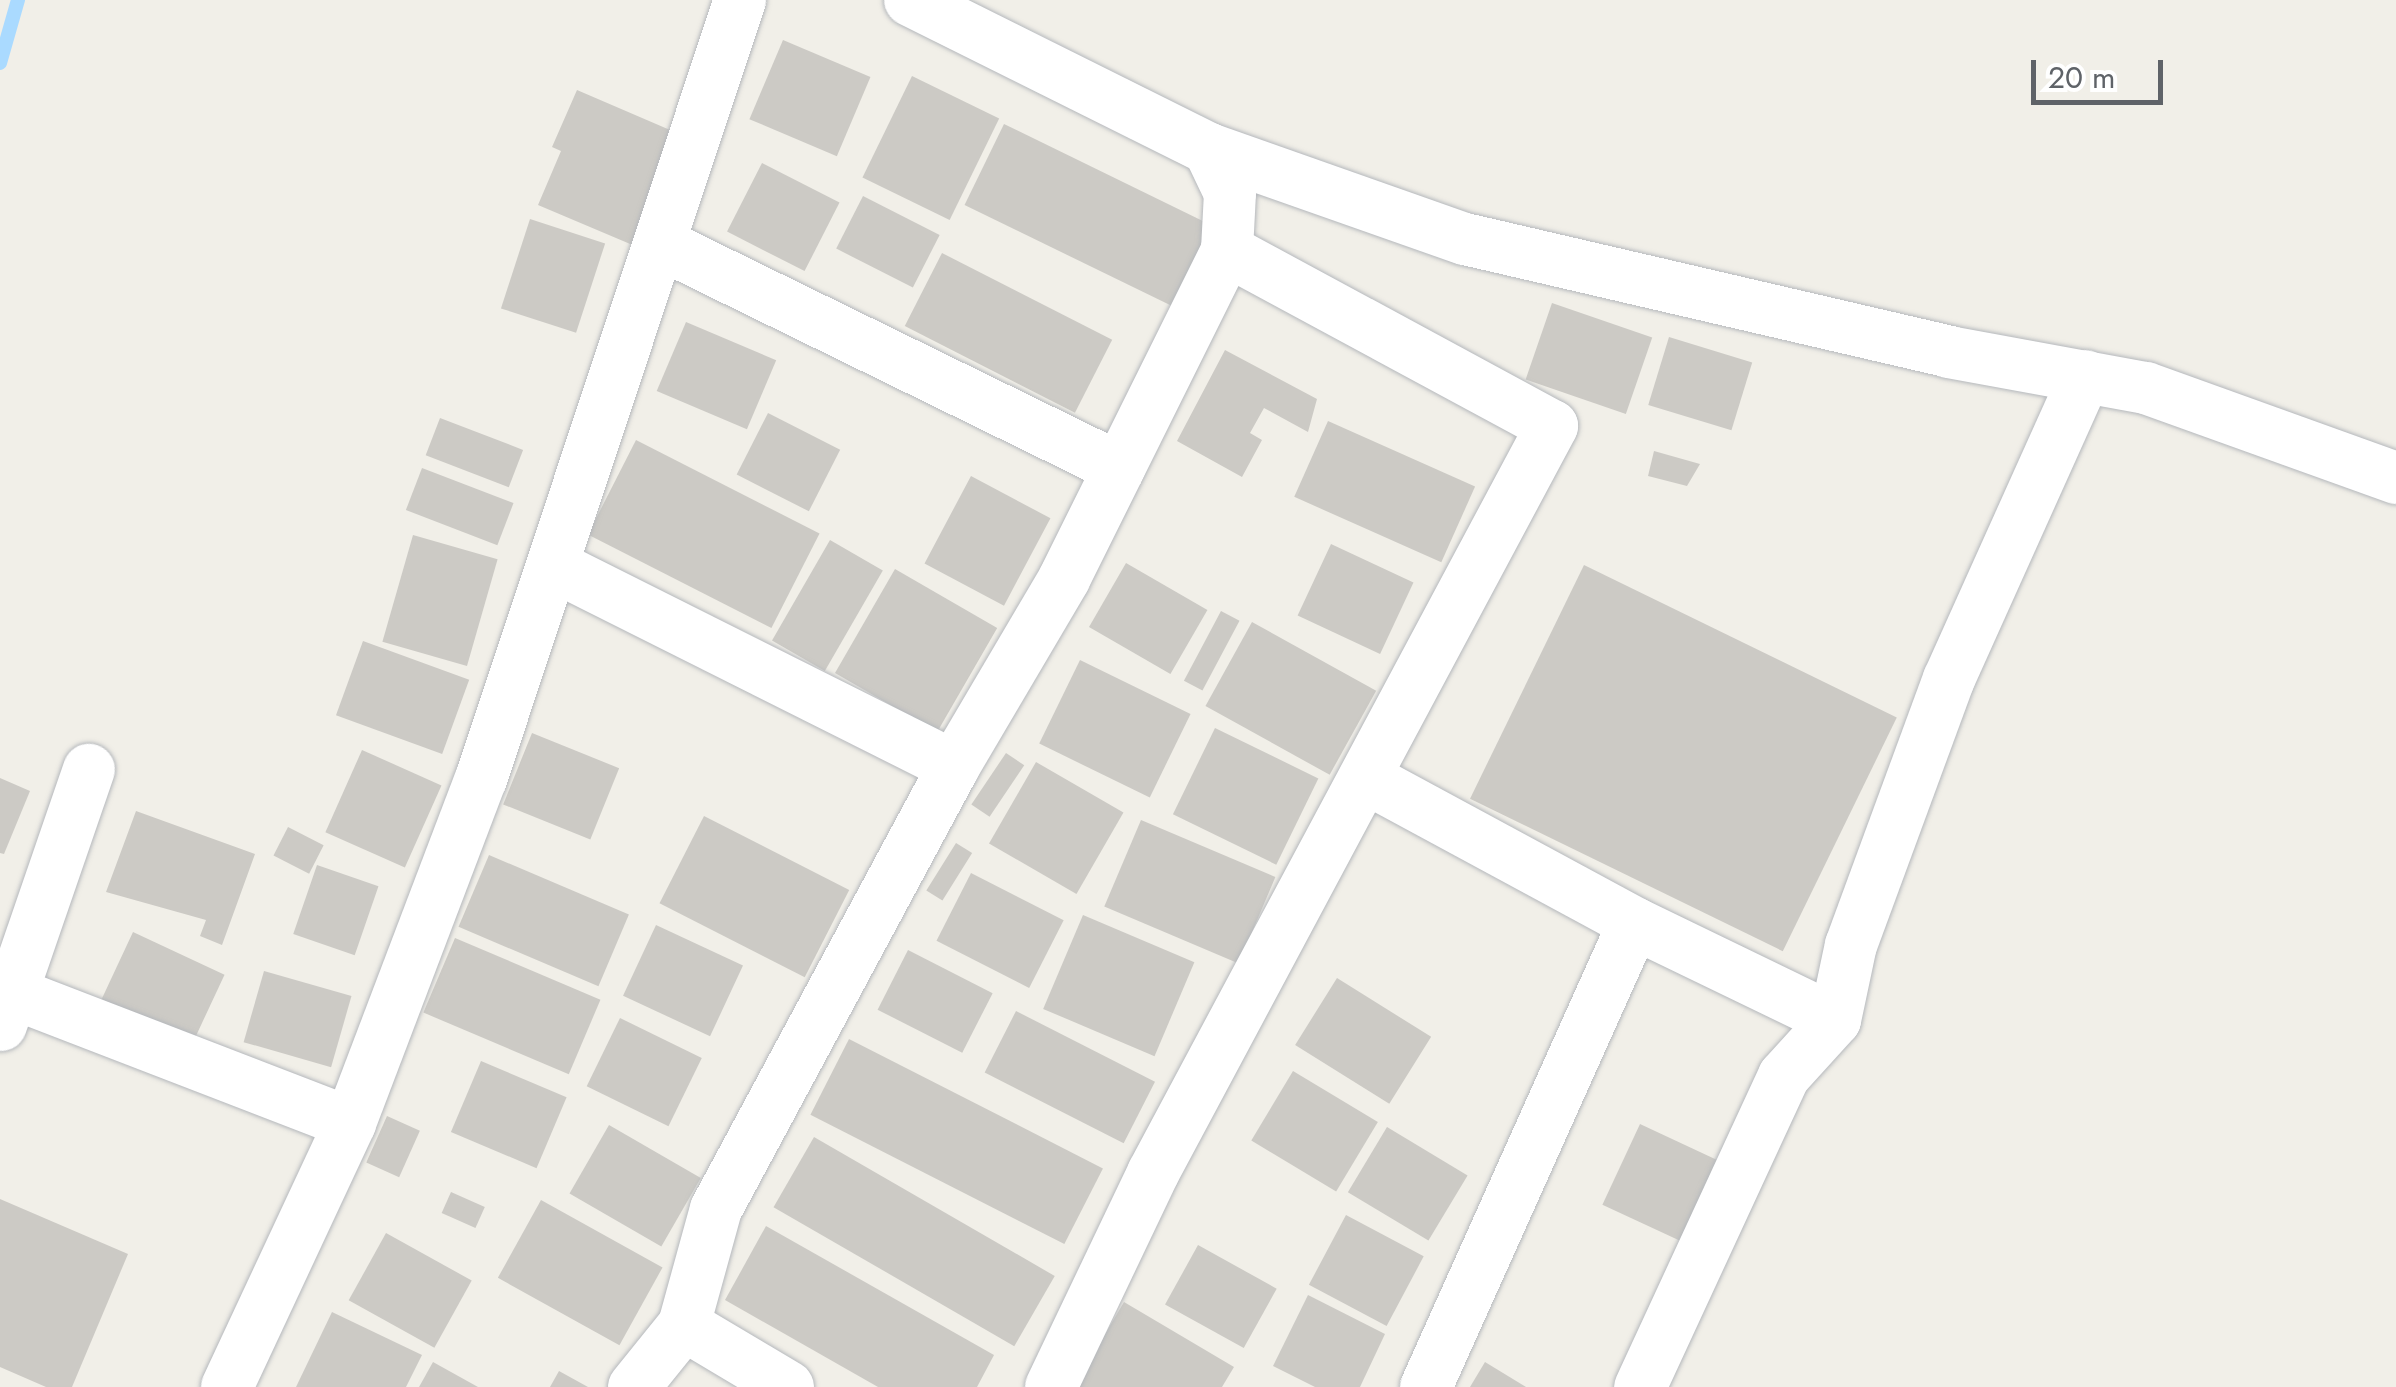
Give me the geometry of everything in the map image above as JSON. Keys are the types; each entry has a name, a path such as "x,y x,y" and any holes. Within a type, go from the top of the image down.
{"street":[{"path":"227,1387 350,1122 556,568 740,0"},
{"path":"910,0 1210,149 1465,239 1950,352 2146,388 2396,478"},
{"path":"634,1387 684,1325 716,1208 954,766 1064,579 1227,250 1230,193 1210,149"},
{"path":"661,244 1119,468"},
{"path":"1052,1387 1154,1174 1552,426 1227,250"},
{"path":"1640,1387 1784,1076 1834,1020 1851,944 1949,679 2085,376"},
{"path":"556,568 954,766"},
{"path":"88,770 6,1010 350,1122"},
{"path":"1366,778 1634,924 1834,1020"},
{"path":"1426,1387 1634,924"},
{"path":"684,1325 788,1387"}],"building":[{"path":"783,40 870,77 837,156 749,119"},
{"path":"912,76 999,119 950,220 862,178"},
{"path":"577,90 684,136 642,249 538,205 561,151 552,147"},
{"path":"1004,124 1213,226 1173,307 965,205"},
{"path":"762,163 840,202 805,271 727,232"},
{"path":"863,196 940,235 913,288 836,249"},
{"path":"530,219 605,243 576,333 501,308"},
{"path":"942,253 1112,340 1075,413 905,326"},
{"path":"1552,303 1652,338 1626,414 1526,380"},
{"path":"686,322 776,360 747,429 657,391"},
{"path":"1669,337 1752,362 1731,430 1648,405"},
{"path":"1225,350 1317,399 1308,432 1264,408 1250,433 1262,440 1242,477 1177,441"},
{"path":"768,413 840,450 809,511 737,474"},
{"path":"440,418 523,450 509,487 426,455"},
{"path":"1328,421 1475,486 1441,562 1294,497"},
{"path":"636,440 820,534 771,628 588,534"},
{"path":"1654,451 1700,464 1687,486 1648,476"},
{"path":"422,468 513,503 497,545 406,510"},
{"path":"971,476 1050,518 1004,606 925,563"},
{"path":"413,535 498,559 467,666 382,642"},
{"path":"830,540 883,570 825,671 772,640"},
{"path":"1331,544 1413,582 1380,654 1298,616"},
{"path":"1126,563 1207,610 1170,674 1089,627"},
{"path":"1584,565 1897,718 1783,951 1470,799"},
{"path":"895,569 997,628 937,732 835,673"},
{"path":"1221,611 1240,621 1202,691 1184,681"},
{"path":"1252,622 1376,691 1330,775 1205,706"},
{"path":"363,641 469,680 442,754 336,715"},
{"path":"1080,660 1191,714 1150,798 1039,744"},
{"path":"1215,728 1318,778 1276,865 1173,814"},
{"path":"532,733 619,768 590,840 503,804"},
{"path":"362,750 441,785 405,868 325,832"},
{"path":"1006,753 1024,765 990,817 971,804"},
{"path":"1036,762 1123,812 1076,894 989,843"},
{"path":"0,778 30,791 4,854 0,853"},
{"path":"136,811 255,854 222,945 200,936 206,920 106,892"},
{"path":"704,816 849,890 805,977 660,903"},
{"path":"1141,820 1275,877 1239,964 1104,907"},
{"path":"288,827 324,845 309,874 273,856"},
{"path":"956,843 972,853 942,901 926,890"},
{"path":"489,855 629,914 598,986 459,927"},
{"path":"317,865 378,886 355,955 293,934"},
{"path":"971,873 1064,920 1029,988 936,941"},
{"path":"1083,915 1194,962 1155,1056 1043,1009"},
{"path":"656,925 743,966 710,1036 623,996"},
{"path":"133,932 225,975 191,1046 100,1004"},
{"path":"455,938 600,1000 569,1074 423,1013"},
{"path":"908,950 993,993 962,1053 878,1010"},
{"path":"264,971 351,996 331,1067 244,1042"},
{"path":"1337,978 1431,1037 1389,1104 1295,1045"},
{"path":"1016,1011 1155,1082 1124,1143 985,1072"},
{"path":"620,1018 702,1058 668,1126 587,1086"},
{"path":"849,1039 1103,1168 1064,1244 810,1115"},
{"path":"481,1061 567,1097 537,1168 451,1132"},
{"path":"1293,1071 1378,1122 1336,1191 1251,1140"},
{"path":"387,1116 420,1131 399,1177 366,1163"},
{"path":"1640,1124 1722,1162 1685,1243 1602,1205"},
{"path":"609,1125 701,1178 661,1246 570,1193"},
{"path":"1387,1127 1468,1175 1428,1241 1348,1192"},
{"path":"814,1137 1055,1276 1014,1346 774,1207"},
{"path":"451,1192 485,1207 475,1228 442,1213"},
{"path":"0,1199 128,1254 72,1387 46,1387 0,1367"},
{"path":"541,1200 663,1267 619,1345 498,1278"},
{"path":"1346,1215 1424,1256 1387,1326 1309,1285"},
{"path":"766,1226 994,1355 977,1387 878,1387 725,1300"},
{"path":"386,1233 472,1281 434,1348 349,1300"},
{"path":"1198,1245 1277,1289 1244,1348 1165,1304"},
{"path":"1308,1295 1385,1334 1360,1387 1315,1387 1273,1366"},
{"path":"1124,1302 1234,1367 1222,1387 1074,1387"},
{"path":"332,1312 422,1355 406,1387 296,1387"},
{"path":"433,1362 478,1387 419,1387"},
{"path":"1485,1362 1526,1387 1470,1387"},
{"path":"559,1371 588,1387 550,1387"}],"waterway":[{"path":"0,63 18,0"}]}
